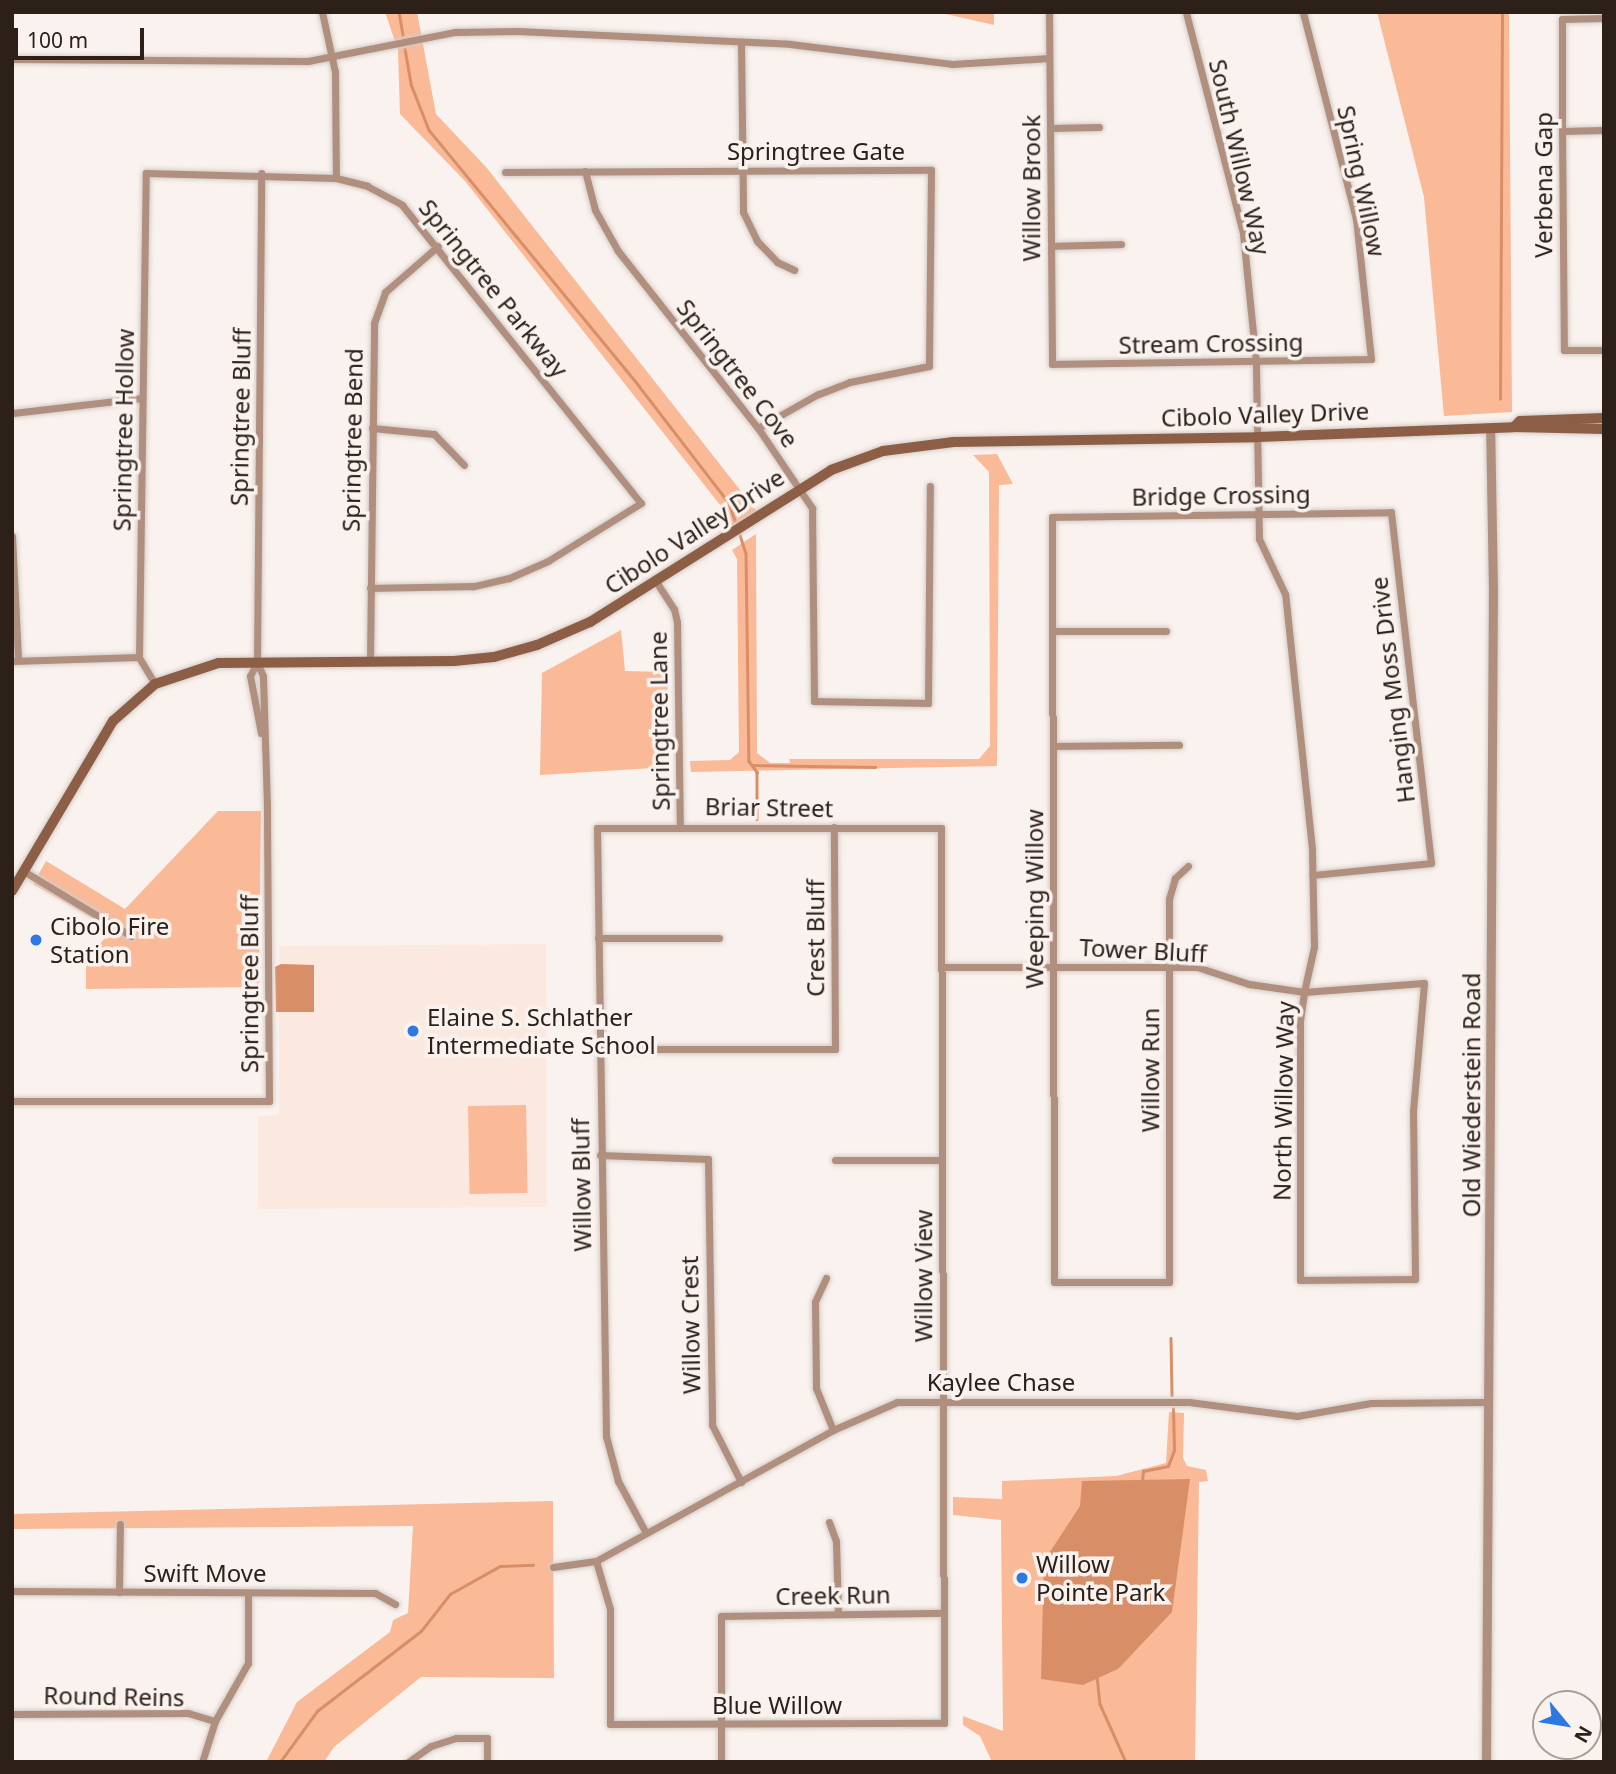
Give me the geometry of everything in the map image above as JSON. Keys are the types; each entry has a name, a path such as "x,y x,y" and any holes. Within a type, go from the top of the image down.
{"main road":[{"name":"Cibolo Valley Drive","path":"1514,427 1520,421 1604,418"},
{"name":"Cibolo Valley Drive","path":"12,891 113,721 155,684 199,666 257,662 454,661 516,652 590,622 801,487 858,460 922,443 1258,437 1514,427 1604,429"}],"street":[{"path":"322,12 333,57 336,178"},
{"name":"Willow Brook","path":"1049,12 1052,364"},
{"name":"South Willow Way","path":"1186,12 1243,233 1256,362 1258,437"},
{"name":"Spring Willow","path":"1303,12 1356,219 1371,359"},
{"name":"Verbena Gap","path":"1604,18 1562,19 1563,350 1604,351"},
{"path":"12,59 282,61 333,57 478,31 814,47 952,64 1049,58"},
{"path":"741,43 740,170 748,228 776,262 794,270"},
{"path":"1050,128 1099,127"},
{"path":"1562,131 1604,130"},
{"name":"Springtree Gate","path":"505,172 930,170 929,366 878,374 839,386 758,428"},
{"name":"Springtree Cove","path":"586,171 590,198 612,242 801,487 816,525 814,701 928,703 930,486"},
{"name":"Springtree Parkway","path":"146,173 261,173 336,178 373,188 402,205 438,246 641,503 548,561 509,578 473,586 370,588"},
{"name":"Springtree Hollow","path":"139,656 146,173"},
{"name":"Springtree Bluff","path":"12,1101 269,1101 263,741 250,676 257,662 261,173"},
{"path":"1051,246 1121,244"},
{"name":"Springtree Bend","path":"370,661 372,344 378,305 393,283 438,246"},
{"name":"Stream Crossing","path":"1052,364 1371,359"},
{"path":"12,413 142,398"},
{"path":"372,428 434,434 464,465"},
{"name":"Old Wiederstein Road","path":"1486,1762 1490,428"},
{"name":"North Willow Way","path":"1258,437 1262,548 1285,594 1313,875 1314,947 1304,992 1300,1280 1415,1279 1413,1111 1424,983"},
{"name":"Bridge Crossing","path":"1052,517 1391,512"},
{"name":"Hanging Moss Drive","path":"1313,875 1431,863 1391,512"},
{"name":"Weeping Willow","path":"1052,517 1055,1282"},
{"path":"12,536 15,660 139,656 155,684"},
{"name":"Springtree Lane","path":"655,580 677,622 680,826"},
{"path":"1053,631 1166,631"},
{"path":"1053,746 1179,745"},
{"name":"Crest Bluff","path":"599,1049 835,1049 834,827"},
{"name":"Briar Street","path":"597,828 941,828"},
{"name":"Willow Bluff","path":"597,828 606,1436 618,1481 646,1534"},
{"name":"Willow View","path":"941,828 944,1723"},
{"name":"Willow Run","path":"1055,1282 1169,1282 1170,889 1188,866"},
{"path":"25,872 131,936"},
{"path":"597,938 719,938"},
{"name":"Tower Bluff","path":"941,967 1197,967 1249,984 1304,992 1424,983"},
{"name":"Willow Crest","path":"600,1155 708,1159 712,1425 741,1482"},
{"path":"835,1160 942,1160"},
{"path":"825,1278 816,1302 816,1388 833,1430"},
{"name":"Kaylee Chase","path":"553,1567 596,1561 884,1404 943,1401 1189,1402 1297,1416 1371,1403 1488,1402"},
{"path":"829,1522 836,1541 838,1614"},
{"path":"119,1592 120,1524"},
{"name":"Blue Willow","path":"596,1561 610,1609 610,1724 944,1723"},
{"name":"Swift Move","path":"12,1591 375,1593 396,1604"},
{"path":"201,1762 215,1721 248,1663 248,1593"},
{"name":"Creek Run","path":"721,1725 722,1616 944,1614"},
{"name":"Round Reins","path":"12,1714 188,1713 215,1721"},
{"path":"721,1725 721,1762"},
{"path":"408,1762 431,1746 456,1738 486,1738 487,1762"}],"shaded area":[{"path":"385,12 417,12 436,114 486,167 759,514 734,530 724,510 465,181 400,114 398,50"},
{"path":"937,12 994,12 994,25"},
{"path":"1377,12 1509,12 1512,412 1444,416 1424,197"},
{"path":"997,454 1013,484 999,485 997,766 691,772 690,761 730,760 739,752 737,559 732,550 756,534 757,753 770,763 790,763 789,759 979,759 990,746 989,472 973,455"},
{"path":"621,630 625,671 667,672 670,767 540,775 542,673"},
{"path":"218,811 261,811 259,987 86,989 86,958 113,930 33,884 46,861 125,909"},
{"name":"Elaine S. Schlather Intermediate School","path":"546,944 547,1207 258,1209 258,1116 279,1115 279,946"},
{"path":"281,964 314,965 314,1012 276,1012 275,967"},
{"path":"526,1105 528,1193 470,1194 468,1106"},
{"path":"1169,1412 1184,1413 1183,1458 1187,1466 1206,1470 1208,1481 1199,1482 1195,1762 992,1762 980,1736 963,1725 963,1716 1003,1731 1001,1520 953,1515 953,1497 1002,1499 1002,1481 1116,1476 1166,1463"},
{"path":"1190,1479 1172,1612 1118,1669 1083,1685 1041,1679 1044,1561 1080,1506 1082,1481"},
{"path":"553,1501 554,1678 421,1677 334,1747 324,1762 266,1762 297,1702 390,1632 393,1620 408,1613 413,1526 12,1529 12,1514"}],"waterway":[{"path":"399,12 403,35"},
{"path":"1500,399 1502,12"},
{"path":"405,49 411,84 429,130 639,386 729,503 735,520"},
{"path":"740,535 746,553 749,761 757,772 757,819"},
{"path":"753,765 875,767"},
{"path":"1171,1338 1172,1395"},
{"path":"1142,1481 1143,1471 1168,1466 1174,1450 1173,1409"},
{"path":"280,1762 317,1711 421,1631 450,1594 500,1566 533,1565"},
{"path":"1097,1676 1100,1704 1126,1762"}],"place":[{"name":"Cibolo Fire Station","path":"36,940"},
{"name":"Elaine S. Schlather Intermediate School","path":"413,1031"},
{"name":"Willow Pointe Park","path":"1022,1578"}]}
